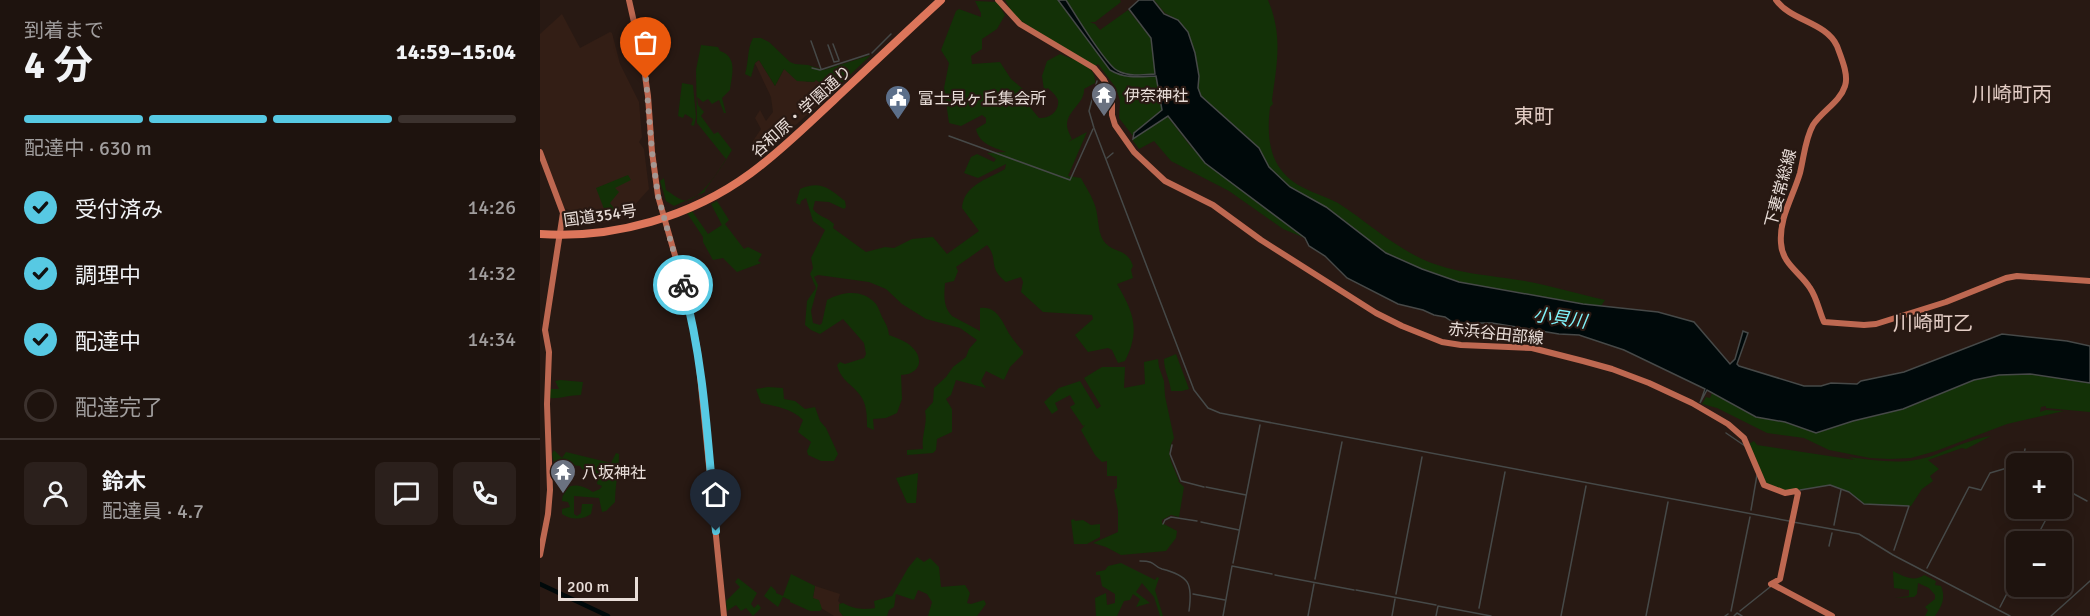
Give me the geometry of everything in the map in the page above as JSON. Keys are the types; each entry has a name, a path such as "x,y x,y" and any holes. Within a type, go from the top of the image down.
{"highway":[{"name":"谷和原・学園通り","path":"663,216 707,196 760,161 935,0"},
{"name":"谷和原・学園通り","path":"663,216 716,195 763,164 940,0"},
{"name":"国道354号","path":"540,232 561,233 618,226 663,216"}],"main road":[{"path":"629,0 643,62 654,169 663,216 686,294 697,346 723,616"},
{"name":"赤浜谷田部線","path":"998,0 1024,28 1094,68 1104,80 1112,96 1112,115 1115,125 1134,152 1165,181 1213,205 1261,240 1376,312 1402,326 1442,342 1532,348 1612,369 1649,383 1728,424 1744,438 1764,485 1785,493 1798,492 1779,579 1772,584 1776,584 1832,616"},
{"name":"下妻常総線","path":"1776,0 1788,11 1832,38 1840,55 1845,76 1845,87 1842,92 1816,122 1807,138 1799,176 1784,215 1781,237 1784,256 1810,287 1824,322 1876,324 2017,276 2090,281"},
{"path":"540,152 563,210 545,330 549,352 547,404 550,490 540,555"}],"shaded area":[{"path":"562,14 580,48 612,33 620,64 639,102 642,137 639,142 644,149 649,189 622,219 603,223 564,208 540,148 540,34"},
{"path":"759,60 775,86 784,69 807,82 816,80 833,91 761,157 753,141 761,129 755,118 760,110 766,121 773,112 771,97 755,63"},
{"path":"815,586 840,594 839,610 843,616 834,616 821,608 813,598"}],"green space":[{"path":"1005,0 1120,0 1121,2 1095,22 1090,22 1100,30 1128,10 1151,38 1162,110 1133,136 1119,118 1120,101 1116,88 1098,64 1094,67 1015,17"},
{"path":"1154,0 1268,0 1276,26 1278,50 1273,104 1270,107 1270,143 1277,164 1293,181 1338,203 1390,240 1434,264 1460,271 1535,283 1605,300 1601,306 1459,282 1386,253 1326,207 1290,187 1269,167 1259,148 1201,96 1198,88 1199,76 1188,32 1178,20 1165,13"},
{"path":"975,1 997,2 1005,15 997,29 982,39 982,49 971,56 972,64 1000,62 1011,79 1029,94 1029,106 1039,118 1053,114 1058,104 1057,98 1048,88 1044,90 1042,76 1047,61 1060,54 1084,64 1095,77 1095,83 1084,89 1082,99 1068,120 1067,125 1072,139 1068,142 1087,132 1068,176 1081,178 1096,207 1103,240 1127,256 1133,266 1131,270 1133,278 1117,284 1131,312 1133,339 1125,361 1118,363 1112,350 1108,348 1088,352 1075,335 1093,319 1092,315 1043,312 1021,292 1023,282 1021,277 1006,282 1000,277 987,245 956,267 958,271 954,281 945,283 946,305 952,316 980,331 980,308 991,309 999,316 1023,354 1010,367 1004,380 986,371 981,381 986,388 956,380 951,395 946,399 952,409 952,432 937,439 936,450 933,453 907,455 907,450 923,449 925,411 933,402 934,388 953,367 966,357 969,349 977,340 960,328 926,319 902,304 886,289 869,282 818,275 814,277 818,285 811,311 813,323 820,325 822,323 827,300 846,293 859,294 876,304 889,335 913,347 919,358 914,371 901,375 902,399 897,413 886,418 873,419 874,430 867,427 864,402 844,379 837,365 840,362 845,364 864,358 866,354 864,343 843,319 820,334 805,325 807,301 816,288 810,274 813,268 811,258 825,230 813,221 806,198 801,201 800,205 796,203 800,189 807,186 819,185 834,192 845,201 844,209 829,202 815,201 813,209 834,224 833,228 866,252 885,247 894,248 912,239 933,237 947,254 979,231 962,208 964,200 971,188 1005,169 1006,164 978,178 964,173 971,157 977,154 994,162 996,159 987,153 1006,152 987,144 980,138 976,129 986,123 986,118 982,115 961,126 949,123 944,88 949,63 941,50 956,11 959,9 981,17"},
{"path":"753,38 761,38 769,42 790,62 824,70 871,55 833,91 823,87 816,80 814,82 797,81 784,69 775,86 759,60 755,63 751,77 745,74"},
{"path":"701,45 718,47 732,62 730,90 722,98 726,113 719,100 712,104 708,99 703,102 697,97 698,105 704,112 701,116 714,134 718,132 732,150 726,159 697,123 696,70"},
{"path":"682,83 693,85 696,117 694,126 691,125 693,119 685,114 683,118 678,116"},
{"path":"1167,116 1191,147 1249,196 1305,238 1283,229 1229,191 1171,161 1154,141 1139,149 1133,139"},
{"path":"717,172 705,192 696,196 707,186"},
{"path":"628,175 631,180 615,188 619,192 610,203 616,211 607,215 608,218 603,220 592,215 604,209 596,188"},
{"path":"664,178 666,190 682,200 687,200 674,206 666,201 660,181"},
{"path":"717,201 729,220 725,224 744,249 748,247 762,254 758,261 761,263 737,272 723,258 713,260 703,242 703,237 687,213 692,211 708,234 722,225 711,204"},
{"path":"1176,354 1189,389 1182,391 1171,391 1164,363 1164,359"},
{"path":"1158,359 1174,438 1171,444 1170,460 1178,481 1184,487 1179,517 1171,515 1162,520 1162,523 1177,531 1176,538 1166,551 1121,555 1093,543 1118,532 1118,511 1114,490 1117,488 1117,476 1107,476 1107,461 1102,462 1095,455 1081,430 1085,425 1083,426 1070,407 1075,404 1070,395 1055,403 1058,410 1052,414 1044,402 1059,388 1080,381 1097,409 1101,406 1084,378 1102,367 1125,367 1124,388 1145,384 1144,362"},
{"path":"2030,374 2090,383 2090,412 2041,407 2040,412 2064,411 2007,424 1911,458 1870,458 1829,450 1804,438 1767,433 1717,408 1702,404 1706,397 1710,398 1712,393 1756,417 1785,422 1816,433 1903,409 1974,380 1999,375"},
{"path":"555,381 583,382 581,395 549,398 549,389 559,389"},
{"path":"783,388 784,399 795,401 805,409 815,407 838,454 834,461 821,461 808,455 807,451 811,442 798,432 803,420 798,416 784,408 761,403 756,389"},
{"path":"1991,436 1966,449 1962,448 1928,460 1939,469 1930,476 1933,481 1922,489 1911,506 1864,504 1851,493 1831,485 1785,492 1766,486 1747,445 1754,441 1757,445 1855,460 1848,457 1904,461 1926,458 1970,441"},
{"path":"554,450 562,458 566,452 611,463 616,453 619,454 615,502 606,511 602,512 599,498 574,496 574,514 577,516 581,513 582,504 593,504 591,514 576,518 562,514 562,509 570,507 568,502 562,501 565,490 569,487 583,487 593,492 602,486 597,484 598,475 595,472 582,469 580,466 554,463 552,454"},
{"path":"918,473 916,503 907,503 896,478"},
{"path":"1071,520 1075,521 1083,520 1091,525 1100,524 1100,537 1087,544 1074,544"},
{"path":"917,557 924,562 930,558 939,567 941,587 965,585 970,593 967,603 984,600 986,604 977,616 928,616 932,602 927,594 918,590 914,600 896,594 894,607 889,610 887,616 843,616 839,611 839,604 843,603 851,607 875,608 874,601 892,596"},
{"path":"1121,563 1155,580 1159,578 1155,590 1163,616 1160,616 1154,597 1142,583 1136,592 1150,603 1136,607 1140,599 1133,594 1130,600 1124,601 1117,616 1096,616 1095,598 1106,593 1107,605 1115,603 1115,594 1102,586 1100,575 1096,575 1096,572"},
{"path":"1893,571 1905,577 1913,578 1924,575 1936,581 1935,585 1941,586 1942,602 1935,616 1925,616 1928,610 1925,607 1935,599 1935,595 1929,588 1918,583 1917,594 1914,597 1895,598 1909,596 1909,590 1894,588"},
{"path":"791,574 815,586 813,598 819,600 822,609 820,611 810,611 783,597 778,607 764,596 771,586 776,593 783,596"},
{"path":"738,578 757,593 751,604 754,608 758,604 761,608 753,616 746,608 741,611 736,605 727,611 726,601 740,587 735,582"}],"water":[{"name":"小貝川","path":"1058,0 1066,0 1091,39 1113,67 1123,73 1136,75 1155,74 1151,38 1129,9 1139,0 1153,0 1164,14 1178,20 1188,32 1195,53 1199,76 1198,88 1201,96 1259,148 1269,167 1290,187 1326,207 1386,253 1422,269 1459,282 1583,304 1658,312 1694,322 1730,364 1735,359 1743,331 1748,333 1737,364 1739,366 1804,386 1821,386 1831,383 1857,384 1861,381 1904,372 2002,334 2067,341 2090,346 2090,383 2030,374 1999,375 1974,380 1903,409 1816,433 1785,422 1756,417 1707,390 1700,403 1705,389 1624,350 1579,335 1492,323 1454,323 1445,317 1398,304 1347,278 1325,256 1309,246 1305,238 1205,163 1168,116 1133,139 1134,133 1162,110 1156,76 1127,76 1110,70"}],"waterway":[{"path":"872,53 891,34"},
{"path":"811,41 821,69"},
{"path":"833,44 839,60"},
{"path":"828,45 834,62 839,61"},
{"path":"812,68 820,70 869,54"},
{"path":"1097,81 1089,111 1094,128 1194,390 1208,408 1220,413 1789,521"},
{"path":"949,136 1070,180 1093,129"},
{"path":"1107,158 1113,153"},
{"path":"1233,563 1260,425"},
{"path":"1726,433 1745,446"},
{"path":"1315,579 1342,442"},
{"path":"1172,445 1170,454 1181,481 1204,487"},
{"path":"2024,453 2025,449"},
{"path":"1396,594 1422,457"},
{"path":"1927,568 1969,487 1981,490 1990,473 2006,468"},
{"path":"1479,608 1505,472"},
{"path":"1751,510 1757,475"},
{"path":"1800,490 1830,485 1849,492 1864,504 1909,506 1894,550"},
{"path":"1561,616 1586,486"},
{"path":"1206,487 1246,495"},
{"path":"1834,525 1841,490"},
{"path":"2072,493 2087,501"},
{"path":"1646,616 1668,502"},
{"path":"1163,524 1171,517 1197,521"},
{"path":"1731,611 1750,517"},
{"path":"2040,531 2046,519"},
{"path":"1201,522 1239,530"},
{"path":"1793,522 1859,534 1893,555 2010,616"},
{"path":"1829,546 1832,533"},
{"path":"1140,561 1152,563 1178,575 1187,582 1190,594 1189,611"},
{"path":"1223,616 1232,566 1272,574"},
{"path":"1275,575 1354,590"},
{"path":"2051,616 2090,581"},
{"path":"540,584 608,616"},
{"path":"1308,616 1314,584"},
{"path":"1740,611 1770,587"},
{"path":"1356,590 1436,605"},
{"path":"1193,594 1225,600"},
{"path":"2000,607 2006,595"},
{"path":"1392,616 1395,599"},
{"path":"1436,616 1438,606 1491,616"},
{"path":"1734,616 1737,613 1742,616"}],"way so far":[{"path":"646,79 658,196 683,285"}],"place":[{"name":"伊奈神社","path":"1104,118"},
{"name":"富士見ヶ丘集会所","path":"898,121"},
{"name":"八坂神社","path":"563,495"}],"district":[{"name":"川崎町丙","path":"2012,94"},
{"name":"東町","path":"1534,116"},
{"name":"川崎町乙","path":"1933,323"}],"route":[{"path":"683,285 702,380 716,531"}]}
